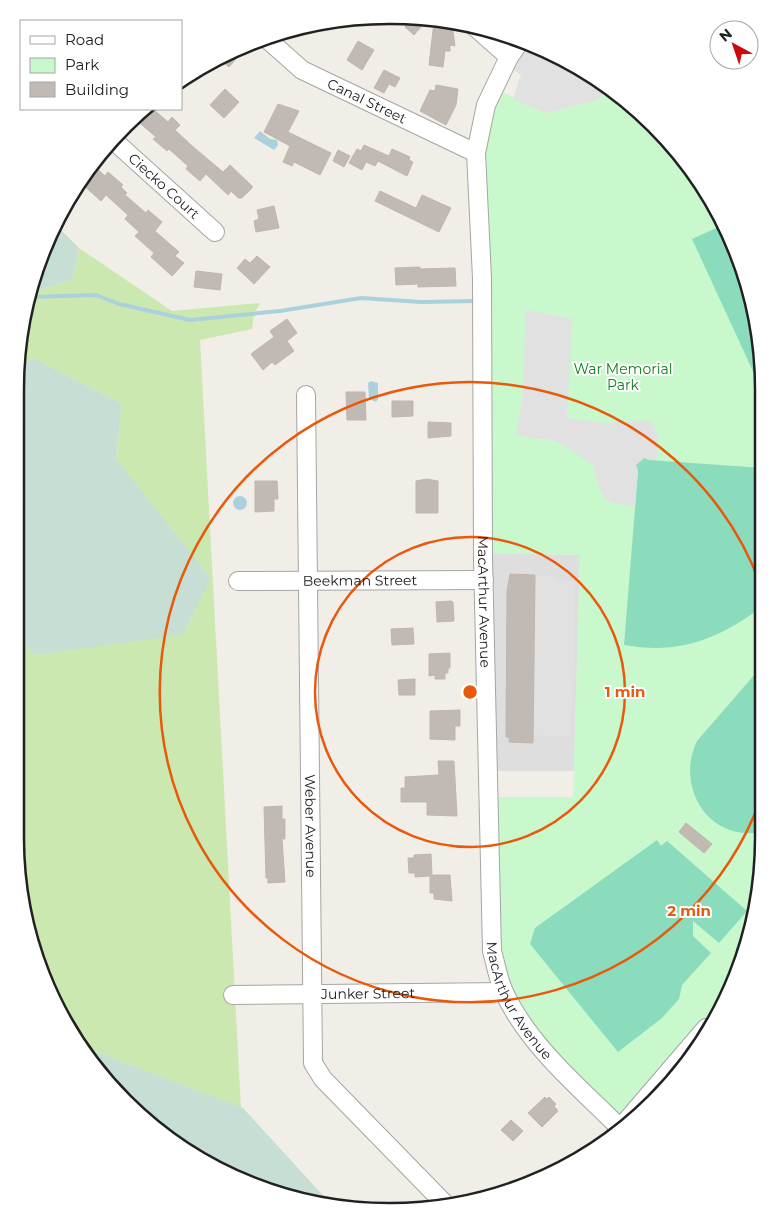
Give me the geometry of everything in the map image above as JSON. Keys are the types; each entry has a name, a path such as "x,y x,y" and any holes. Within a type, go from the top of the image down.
{"street":[{"path":"486,37 509,57"},
{"name":"Canal Street","path":"272,43 302,70 476,153"},
{"name":"MacArthur Avenue","path":"516,47 509,57 486,105 476,153 482,278 484,580 492,951 504,992 532,1036 560,1068 616,1124"},
{"name":"Ciecko Court","path":"118,145 215,232"},
{"name":"Weber Avenue","path":"306,395 310,579 314,1063 323,1079 441,1199"},
{"name":"Beekman Street","path":"238,582 310,579 484,580"},
{"name":"Junker Street","path":"233,995 504,992"},
{"path":"645,1098 689,1048"}],"shaded area":[{"path":"486,37 516,47 509,57"},
{"path":"516,47 551,61 603,93 598,100 545,113 513,99 521,74 504,66"},
{"path":"526,310 572,319 567,418 605,423 647,420 655,426 657,432 657,460 644,458 636,465 638,471 635,506 613,503 605,499 599,487 593,465 565,446 550,439 516,435 522,400"},
{"path":"483,553 580,555 574,771 487,771"},
{"path":"535,575 555,577 555,580 575,581 571,736 534,735"}],"green space":[{"name":"War Memorial Park","path":"494,88 545,113 598,100 603,93 631,115 664,148 694,186 718,228 743,295 752,342 755,390 755,838 752,885 748,909 736,955 718,999 694,1041 647,1097 617,1124 504,992 488,797 573,797 580,555 483,553 476,153"},
{"path":"718,228 743,295 752,342 754,374 692,239"},
{"path":"60,229 79,248 72,280 37,291"},
{"path":"79,248 172,311 260,303 254,314 252,329 200,340 241,1108 92,1050 61,999 43,955 31,909 27,885 24,838 24,643 34,655 211,580 116,458 122,404 33,358 25,364 27,342 37,291 72,280"},
{"path":"33,358 122,404 116,458 211,579 182,635 34,655 24,643 24,567 26,565 24,562 25,364"},
{"path":"644,458 649,460 755,467 755,612 730,628 698,642 663,648 624,645 638,471 636,465"},
{"path":"755,674 755,832 742,833 726,828 712,819 701,807 694,792 690,776 691,758 697,741"},
{"path":"657,840 661,846 667,841 747,911 719,943 693,921 693,936 711,953 682,985 679,999 662,1018 618,1052 530,944 535,928"},
{"path":"92,1050 243,1108 325,1197 272,1184 228,1166 186,1142 131,1096"}],"water":[{"path":"260,131 270,139 277,140 278,145 274,150 254,138"},
{"path":"371,381 378,383 378,399 376,402 369,399 368,383"},
{"path":"240,496 245,498 247,503 245,508 240,510 235,508 233,503 235,498"}],"building":[{"path":"406,25 422,26 414,35 405,27"},
{"path":"433,27 453,30 455,46 450,45 450,51 445,51 443,67 429,65"},
{"path":"358,41 374,50 362,70 347,60"},
{"path":"238,57 229,67 225,63"},
{"path":"384,70 400,78 395,87 389,84 384,93 374,88"},
{"path":"436,85 458,89 456,105 446,125 420,111 430,90 435,91"},
{"path":"225,89 239,102 224,118 210,105"},
{"path":"278,104 299,111 288,132 331,153 320,175 294,162 292,166 283,162 290,146 264,132"},
{"path":"154,110 168,122 172,117 180,125 175,130 223,172 230,165 253,187 242,198 238,198 231,191 228,195 206,174 200,181 186,169 188,166 169,149 167,151 153,139 156,137 140,123"},
{"path":"364,145 389,156 392,149 410,157 409,160 413,162 407,176 378,161 375,166 366,162 362,170 349,163 357,149 361,151"},
{"path":"338,150 350,156 344,167 333,161"},
{"path":"97,169 105,176 108,172 123,185 121,187 127,193 125,195 146,213 148,210 162,222 155,231 179,252 175,256 184,263 172,276 151,257 154,253 135,236 139,232 125,219 128,215 106,195 101,201 85,186"},
{"path":"380,191 416,208 422,195 451,208 439,232 375,201"},
{"path":"274,206 279,228 256,232 254,221 259,219 257,210"},
{"path":"257,256 270,267 254,284 237,268 245,259 250,263"},
{"path":"420,267 420,269 455,268 456,286 418,287 418,284 396,285 395,268"},
{"path":"196,271 222,274 220,290 194,287"},
{"path":"287,319 297,333 287,341 294,351 275,365 272,362 263,370 251,354 274,337 270,331"},
{"path":"346,392 365,392 366,420 347,420"},
{"path":"392,401 413,401 413,416 392,417"},
{"path":"428,422 451,423 451,436 428,438"},
{"path":"427,479 438,481 438,513 416,513 416,481"},
{"path":"255,481 277,481 278,499 274,499 274,511 255,512"},
{"path":"510,574 535,575 533,743 509,742 509,737 506,737 507,591"},
{"path":"436,602 453,602 454,621 437,622"},
{"path":"413,628 414,644 392,645 391,629"},
{"path":"450,653 450,668 448,668 448,673 445,673 445,679 435,679 435,675 429,676 429,654"},
{"path":"415,679 415,695 399,695 398,680"},
{"path":"460,710 460,726 455,726 455,740 430,739 430,711"},
{"path":"438,761 454,761 457,816 427,815 427,802 401,802 401,788 405,788 405,777 439,775"},
{"path":"282,806 282,819 285,819 285,839 282,839 285,882 268,883 268,878 266,878 264,807"},
{"path":"686,823 712,844 704,853 679,832"},
{"path":"431,854 432,875 450,875 452,901 434,899 434,893 430,893 430,876 415,877 415,873 409,873 408,858 414,858 414,855"},
{"path":"545,1097 547,1099 549,1097 556,1104 554,1106 558,1111 542,1127 528,1113"},
{"path":"511,1120 523,1131 513,1141 501,1130"}],"waterway":[{"path":"36,297 96,295 119,304 190,320 280,311 361,298 421,302 477,301"}]}
